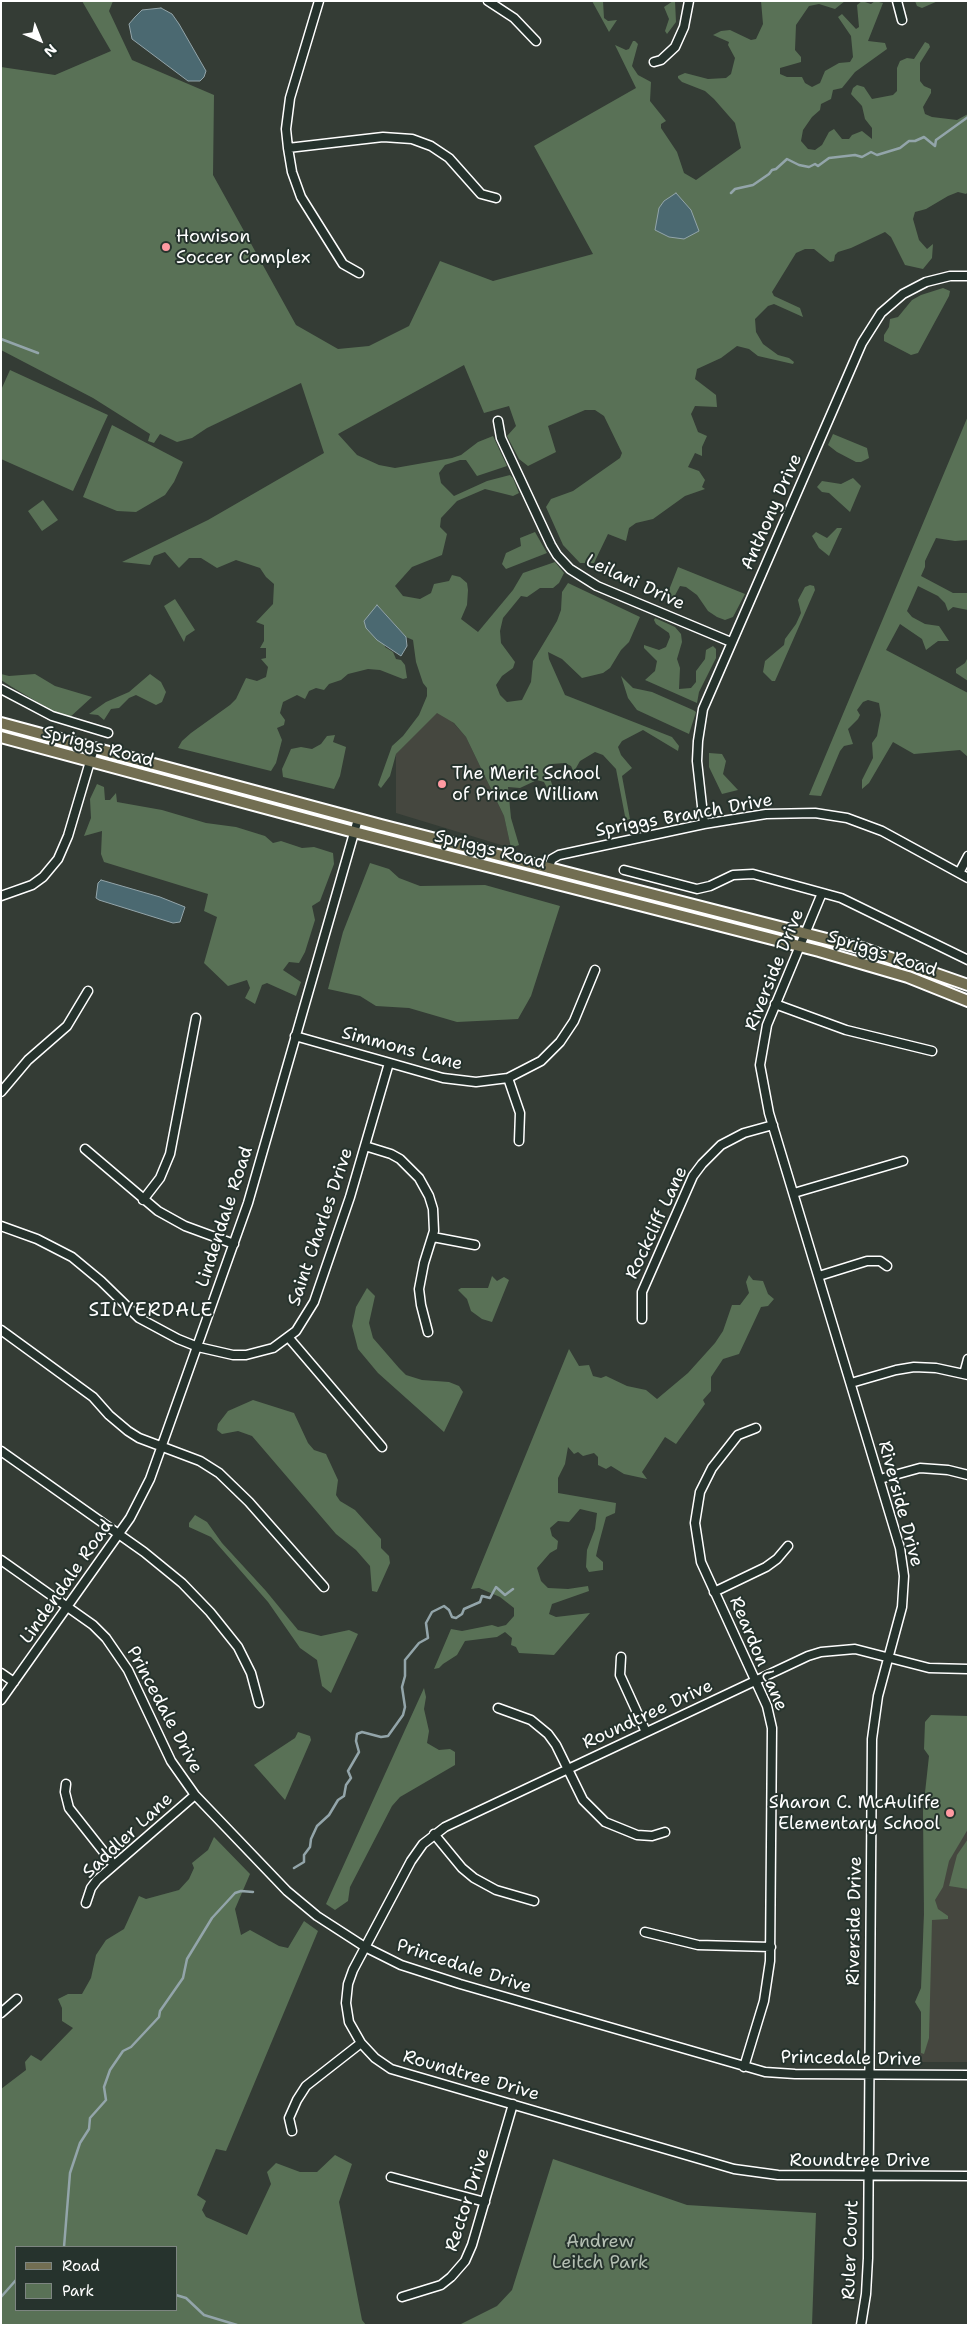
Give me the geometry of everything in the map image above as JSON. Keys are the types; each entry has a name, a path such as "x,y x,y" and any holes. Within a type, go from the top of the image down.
{"main road":[{"name":"Spriggs Road","path":"1,723 358,819 886,955 968,985"},
{"name":"Spriggs Road","path":"1,737 354,832 801,946 886,970 968,1001"}],"street":[{"path":"320,1 290,98 286,129 288,148 292,172 301,197 343,264 359,273"},
{"path":"488,1 514,18 536,41"},
{"path":"654,62 661,60 675,47 684,27 689,1"},
{"path":"897,1 902,20"},
{"path":"288,148 383,136 412,139 431,146 449,158 481,194 496,198"},
{"name":"Anthony Drive","path":"704,824 697,761 700,726 708,696 869,331 888,306 914,287 938,279 968,276"},
{"name":"Leilani Drive","path":"498,421 501,438 551,545 556,555 570,569 597,586 731,642"},
{"name":"Spriggs Road","path":"1,689 52,716 108,733"},
{"path":"1,896 32,885 43,877 58,859 68,836 94,748"},
{"name":"Spriggs Branch Drive","path":"548,868 555,857 704,824 766,814 829,815 864,823 882,830 968,878"},
{"name":"Lindendale Road","path":"1,1700 68,1608 141,1499 162,1447 248,1203 358,819"},
{"path":"959,873 968,856"},
{"name":"Riverside Drive","path":"624,870 697,889 710,886 733,875 749,873 840,898 968,960"},
{"name":"Riverside Drive","path":"822,893 763,1036 760,1065 764,1092 773,1125 880,1479 900,1548 904,1576 902,1607 878,1696 872,1739 868,2176"},
{"name":"Simmons Lane","path":"295,1036 458,1081 484,1082 508,1078 541,1061 560,1042 574,1021 595,970"},
{"path":"1,1092 28,1060 67,1026 88,991"},
{"path":"775,1004 846,1030 932,1051"},
{"path":"143,1200 160,1178 170,1154 196,1018"},
{"name":"Saint Charles Drive","path":"1,1226 38,1239 72,1257 101,1281 139,1318 157,1330 198,1347 221,1353 246,1355 273,1348 289,1338 304,1321 314,1302 366,1146 389,1063"},
{"path":"508,1078 520,1113 519,1141"},
{"name":"Rockcliff Lane","path":"642,1319 642,1292 693,1176 707,1158 721,1145 744,1133 773,1125"},
{"path":"366,1146 396,1156 419,1178 429,1196 433,1208 433,1237 424,1263 420,1289 420,1305 428,1332"},
{"path":"85,1149 143,1200 184,1226 234,1244"},
{"path":"794,1193 903,1160"},
{"path":"433,1237 475,1245"},
{"path":"819,1276 867,1260 880,1261 887,1266"},
{"path":"1,1330 98,1400 109,1416 128,1432 200,1461 224,1477 324,1587"},
{"path":"289,1338 382,1447"},
{"path":"851,1383 896,1370 914,1367 936,1368 966,1375 968,1360"},
{"name":"Reardon Lane","path":"744,2067 764,2001 771,1947 774,1746 770,1714 714,1592 697,1548 695,1523 700,1492 712,1468 733,1440 744,1431 756,1428"},
{"path":"1,1451 119,1534 182,1583 229,1634 246,1661 259,1703"},
{"path":"880,1479 920,1468 948,1470 968,1475"},
{"path":"714,1592 766,1567 777,1559 788,1546"},
{"name":"Princedale Drive","path":"1,1560 100,1632 116,1650 128,1670 168,1755 195,1795 292,1895 338,1931 365,1947 414,1970 744,2067 784,2074 968,2075"},
{"name":"Roundtree Drive","path":"968,1669 929,1668 855,1649 835,1650 808,1656 445,1827 423,1844 411,1861 350,1977 346,1994 347,2016 361,2043 375,2058 391,2069 734,2169 778,2175 968,2176"},
{"path":"621,1658 620,1675 646,1732"},
{"path":"1,1673 14,1682"},
{"path":"498,1708 522,1716 541,1727 553,1740 583,1800 605,1822 637,1834 652,1836 665,1832"},
{"path":"66,1784 65,1792 69,1808 114,1865"},
{"name":"Saddler Lane","path":"86,1903 91,1888 114,1865 195,1795"},
{"path":"434,1834 462,1868 474,1878 496,1890 534,1901"},
{"path":"645,1932 698,1945 771,1947"},
{"path":"1,2013 16,1999"},
{"path":"292,2131 289,2118 306,2086 361,2043"},
{"name":"Rector Drive","path":"402,2296 436,2287 456,2272 470,2251 514,2104"},
{"path":"391,2176 485,2202"},
{"name":"Ruler Court","path":"861,2325 866,2294 868,2258 868,2176"}],"shaded area":[{"name":"The Merit School of Prince William","path":"440,708 466,737 504,816 511,848 396,813 396,754"},
{"name":"Sharon C. McAuliffe Elementary School","path":"968,1720 968,2062 920,2062 924,1903"}],"green space":[{"path":"82,1 113,1 109,11 132,60 214,95 213,175 296,325 338,349 369,346 409,326 440,261 493,281 593,254 534,146 636,88 615,45 626,50 629,49 633,41 638,44 632,66 638,75 651,82 650,101 666,121 661,124 661,128 677,152 684,173 696,180 741,148 735,123 714,99 705,91 682,82 678,76 685,73 708,79 726,78 731,74 735,58 728,45 729,42 713,35 721,31 730,30 751,40 756,39 763,24 761,1 845,1 835,9 819,4 809,6 796,25 795,50 801,57 801,62 780,68 780,74 787,77 802,77 805,83 812,87 820,83 825,71 839,63 850,62 853,57 851,36 838,17 842,14 856,29 859,27 857,5 862,1 871,4 875,1 883,3 868,41 885,43 887,49 855,72 842,88 833,90 831,99 821,104 820,110 812,117 803,130 801,141 808,149 815,150 822,145 829,132 834,129 842,139 849,139 852,135 862,131 872,139 872,128 865,119 862,106 851,94 853,88 857,85 864,87 872,99 893,95 897,91 897,68 900,61 907,58 914,59 925,42 929,44 930,47 920,63 920,81 924,86 931,89 931,93 923,107 925,114 932,117 957,120 968,114 968,192 966,194 958,192 926,209 915,212 913,219 919,240 927,249 933,244 932,258 923,269 905,265 891,237 885,232 838,252 835,255 834,261 830,262 814,249 805,249 796,253 772,292 774,296 800,308 803,317 774,304 768,306 755,319 756,332 763,344 778,355 789,358 794,362 793,364 758,356 749,349 737,346 721,358 697,369 695,379 716,395 717,407 695,406 691,414 698,432 707,436 702,447 702,456 695,453 688,467 699,471 705,480 702,487 705,489 685,496 653,519 636,523 629,528 626,541 608,534 594,563 580,563 563,545 546,507 551,499 573,491 620,458 622,453 604,416 595,410 585,410 548,426 556,452 528,466 519,459 507,436 516,426 509,406 484,413 464,365 338,434 357,455 379,465 395,468 452,458 461,455 478,442 493,436 507,466 477,476 466,460 460,460 445,465 439,473 441,483 454,496 487,481 510,475 519,493 513,496 485,489 457,501 441,518 440,527 447,534 442,555 412,567 395,586 403,596 420,599 431,593 434,584 449,581 452,575 460,577 467,583 468,590 467,605 461,619 478,632 513,590 523,573 555,562 564,573 559,583 553,588 540,588 527,597 521,596 503,618 500,631 501,643 515,662 513,668 502,676 496,685 500,695 507,702 522,700 531,682 533,661 557,621 561,610 562,592 568,583 640,617 629,642 621,650 610,668 603,673 582,678 562,659 548,652 549,659 565,695 672,737 679,746 678,751 643,730 622,741 618,747 621,755 632,768 622,776 630,819 627,820 625,816 616,769 603,755 595,752 580,761 576,768 579,783 571,766 565,763 552,764 548,771 553,788 548,790 544,782 537,780 520,788 508,787 511,818 519,845 511,848 504,816 466,737 454,723 437,713 396,754 390,776 381,788 378,785 392,746 403,736 419,715 427,696 427,688 423,683 416,662 413,640 406,637 377,605 385,647 393,652 396,659 401,660 405,665 407,678 403,679 380,670 368,669 348,674 341,680 329,684 324,690 316,688 309,691 305,699 297,695 283,702 280,713 285,720 284,725 277,728 282,740 276,763 271,771 178,748 182,741 191,733 236,699 246,678 257,681 266,677 268,667 261,659 266,658 266,648 260,648 264,641 264,625 256,622 273,604 274,584 260,568 236,560 217,568 201,558 189,558 179,568 165,552 154,556 150,565 122,562 208,520 324,453 301,383 207,428 192,438 177,442 160,434 154,443 148,441 150,434 93,398 1,350 1,67 55,75 111,51"},
{"path":"592,1 603,1 604,18 608,21 617,20 609,32"},
{"path":"675,1 676,22 667,34 665,31 669,19 664,7"},
{"path":"915,1 938,1 922,8 917,6"},
{"path":"943,288 950,291 949,296 918,353 911,355 884,341 884,335 889,327 890,319 898,317 912,300"},
{"path":"10,370 108,415 73,491 1,459 1,390"},
{"path":"968,416 968,540 955,541 936,538 925,561 925,567 921,576 953,593 968,593 968,610 953,607 948,611 945,603 938,596 918,586 907,611 912,617 925,624 939,626 949,641 938,641 926,650 922,639 900,624 886,650 968,693 968,757 960,750 914,754 893,742 869,783 862,789 862,780 873,758 872,743 877,736 881,715 879,703 868,700 863,702 857,710 860,715 848,729 853,744 844,746 840,751 821,796 809,795"},
{"path":"112,425 183,462 174,482 165,495 136,512 117,511 83,497"},
{"path":"833,434 867,448 869,458 856,462 837,452 828,445"},
{"path":"853,478 861,486 850,512 829,493 822,492 817,487 822,481 841,484"},
{"path":"43,500 58,520 42,531 28,511"},
{"path":"837,528 842,528 829,556 819,548 812,536 816,532 827,538"},
{"path":"535,532 547,553 506,569 502,564 506,553 521,546 520,538"},
{"path":"678,567 745,594 733,617 725,620 717,617 708,611 697,595 686,587 680,586 673,599 669,598 669,590"},
{"path":"814,586 815,590 775,681 772,681 763,672 765,661 784,645 785,639 796,624 801,613 798,600 805,587"},
{"path":"175,599 195,630 186,636 184,642 164,606"},
{"path":"655,618 675,627 681,634 682,642 677,659 680,668 679,689 691,688 696,682 696,671 705,659 706,650 713,646 716,649 716,658 699,692 697,703 645,680 655,671 657,661 644,648 644,645 659,650 666,647 670,637 669,633 656,624"},
{"path":"968,657 968,681 956,673 956,669 965,663"},
{"path":"1,674 9,676 35,674 55,686 92,697 69,718 54,712 1,680"},
{"path":"150,674 161,682 166,692 162,702 156,705 136,695 129,698 119,708 111,709 104,720 98,715 89,714 106,702 129,692"},
{"path":"621,676 633,688 652,692 696,712 689,734 637,710 628,698"},
{"path":"335,735 333,742 346,747 340,776 334,789 283,777 282,769 291,749 301,747 312,749 321,744 327,736"},
{"path":"709,753 722,754 726,761 723,774 738,790 722,794 709,767"},
{"path":"97,784 104,787 105,800 110,800 116,793 117,802 162,810 206,823 236,827 265,836 273,843 281,841 302,848 314,847 333,853 334,864 320,901 312,906 315,920 305,952 299,963 289,962 283,970 301,982 296,996 267,983 262,985 255,1004 245,998 250,988 247,980 228,986 204,963 217,917 204,911 208,894 104,862 101,854 102,831 84,836 91,818 90,799"},
{"path":"370,863 389,869 399,878 420,886 485,885 560,906 531,996 518,1019 457,1022 409,1008 376,1006 360,996 328,989 343,932"},
{"path":"749,1275 753,1280 763,1281 768,1294 774,1299 768,1306 761,1307 739,1354 723,1359 711,1377 711,1391 703,1400 705,1404 676,1444 665,1437 642,1472 647,1479 624,1474 611,1466 606,1469 598,1465 598,1457 594,1453 583,1456 578,1452 574,1454 568,1447 565,1464 558,1478 558,1493 616,1503 615,1513 606,1517 596,1556 603,1562 603,1570 589,1572 586,1567 587,1550 595,1529 597,1513 580,1509 569,1522 558,1521 550,1528 552,1536 558,1541 557,1549 550,1553 537,1568 541,1581 548,1588 568,1589 588,1586 589,1591 552,1604 549,1614 556,1617 590,1613 554,1655 519,1653 516,1647 511,1645 512,1638 505,1632 497,1637 465,1641 457,1655 439,1668 434,1669 451,1629 462,1631 492,1625 498,1627 506,1625 514,1616 514,1608 500,1597 479,1588 471,1589 569,1349 579,1366 589,1365 593,1376 601,1378 606,1376 627,1386 646,1390 657,1399 688,1373 715,1343 723,1331 732,1305 740,1305 749,1293 746,1282"},
{"path":"492,1276 497,1281 504,1277 509,1280 492,1322 482,1319 471,1311 467,1299 458,1290 461,1288 488,1288"},
{"path":"367,1288 375,1296 369,1323 373,1338 399,1368 406,1375 422,1380 449,1382 459,1386 463,1392 444,1432 378,1373 358,1349 352,1326 356,1307"},
{"path":"253,1400 294,1413 308,1443 314,1450 326,1454 338,1480 336,1495 340,1501 355,1510 381,1539 381,1548 389,1556 390,1563 377,1592 372,1591 370,1566 356,1550 336,1534 252,1436 238,1431 222,1434 217,1430 218,1424 228,1411"},
{"path":"195,1515 207,1522 222,1543 266,1591 298,1630 321,1636 349,1630 358,1634 331,1693 322,1686 317,1660 300,1648 268,1602 211,1537 189,1527 189,1523"},
{"path":"424,1688 426,1697 424,1709 429,1731 427,1743 439,1750 450,1749 455,1752 455,1765 400,1797 392,1806 350,1887 348,1901 335,1910 326,1904"},
{"path":"931,1715 968,1716 968,1829 949,1861 943,1887 935,1900 938,1909 948,1916 948,1919 932,1920 929,2038 924,2054 921,2053 921,2012 915,2002 921,1988 924,1915 923,1811 929,1756 924,1749 925,1722"},
{"path":"298,1732 310,1736 311,1740 285,1800 254,1765 295,1738"},
{"path":"214,1837 250,1874 235,1909 241,1935 250,1930 279,1946 288,1948 304,1921 318,1931 226,2151 216,2149 197,2195 206,2201 202,2210 206,2217 247,2235 271,2184 267,2172 276,2163 300,2172 317,2172 335,2155 352,2164 339,2202 362,2320 366,2325 1,2325 1,2089 26,2070 25,2062 31,2055 41,2061 73,2028 62,2021 62,2008 58,1999 68,1994 82,1994 91,1978 96,1955 106,1940 124,1929 139,1896 146,1899 179,1890 189,1879 194,1868 192,1863 208,1850"},
{"path":"968,1839 968,1889 949,1886 957,1855"},
{"name":"Andrew Leitch Park","path":"553,2159 687,2205 816,2213 812,2325 459,2325 497,2306 512,2290"}],"water":[{"path":"161,8 172,14 206,71 200,81 188,81 132,39 129,24 135,17 142,10"},
{"path":"676,193 691,210 699,231 684,239 669,237 655,230 659,208 664,201"},
{"path":"377,605 406,637 407,646 401,656 377,640 366,628 364,621"},
{"path":"101,880 160,897 185,907 180,922 173,923 99,900 96,898 98,883"}],"waterway":[{"path":"731,193 735,189 753,185 787,159 799,165 809,167 815,164 818,166 829,158 855,155 862,157 871,152 877,155 900,148 909,141 915,141 924,137 935,146 936,140 968,117"},
{"path":"1,339 38,353"},
{"path":"294,1868 304,1862 304,1855 310,1847 311,1839 317,1826 329,1815 338,1800 344,1796 346,1785 351,1778 348,1771 359,1752 356,1741 357,1734 362,1732 381,1737 388,1736 403,1715 405,1707 402,1687 405,1676 405,1660 419,1643 428,1638 426,1623 432,1612 444,1606 449,1610 452,1617 456,1618 462,1614 464,1609 480,1602 482,1596 490,1598 496,1587 505,1595 513,1589"},
{"path":"64,2246 70,2173 80,2143 89,2129 90,2118 106,2100 104,2087 110,2070 123,2051 131,2047 159,2017 160,2011 183,1978 187,1959 212,1918 235,1893 241,1891 253,1892"},
{"path":"1,2297 15,2281"},
{"path":"178,2296 186,2298 204,2315 237,2325"}],"place":[{"name":"Howison Soccer Complex","path":"166,247"},
{"name":"The Merit School of Prince William","path":"442,784"},
{"name":"Sharon C. McAuliffe Elementary School","path":"950,1813"}],"district":[{"name":"SILVERDALE","path":"151,1311"}]}
